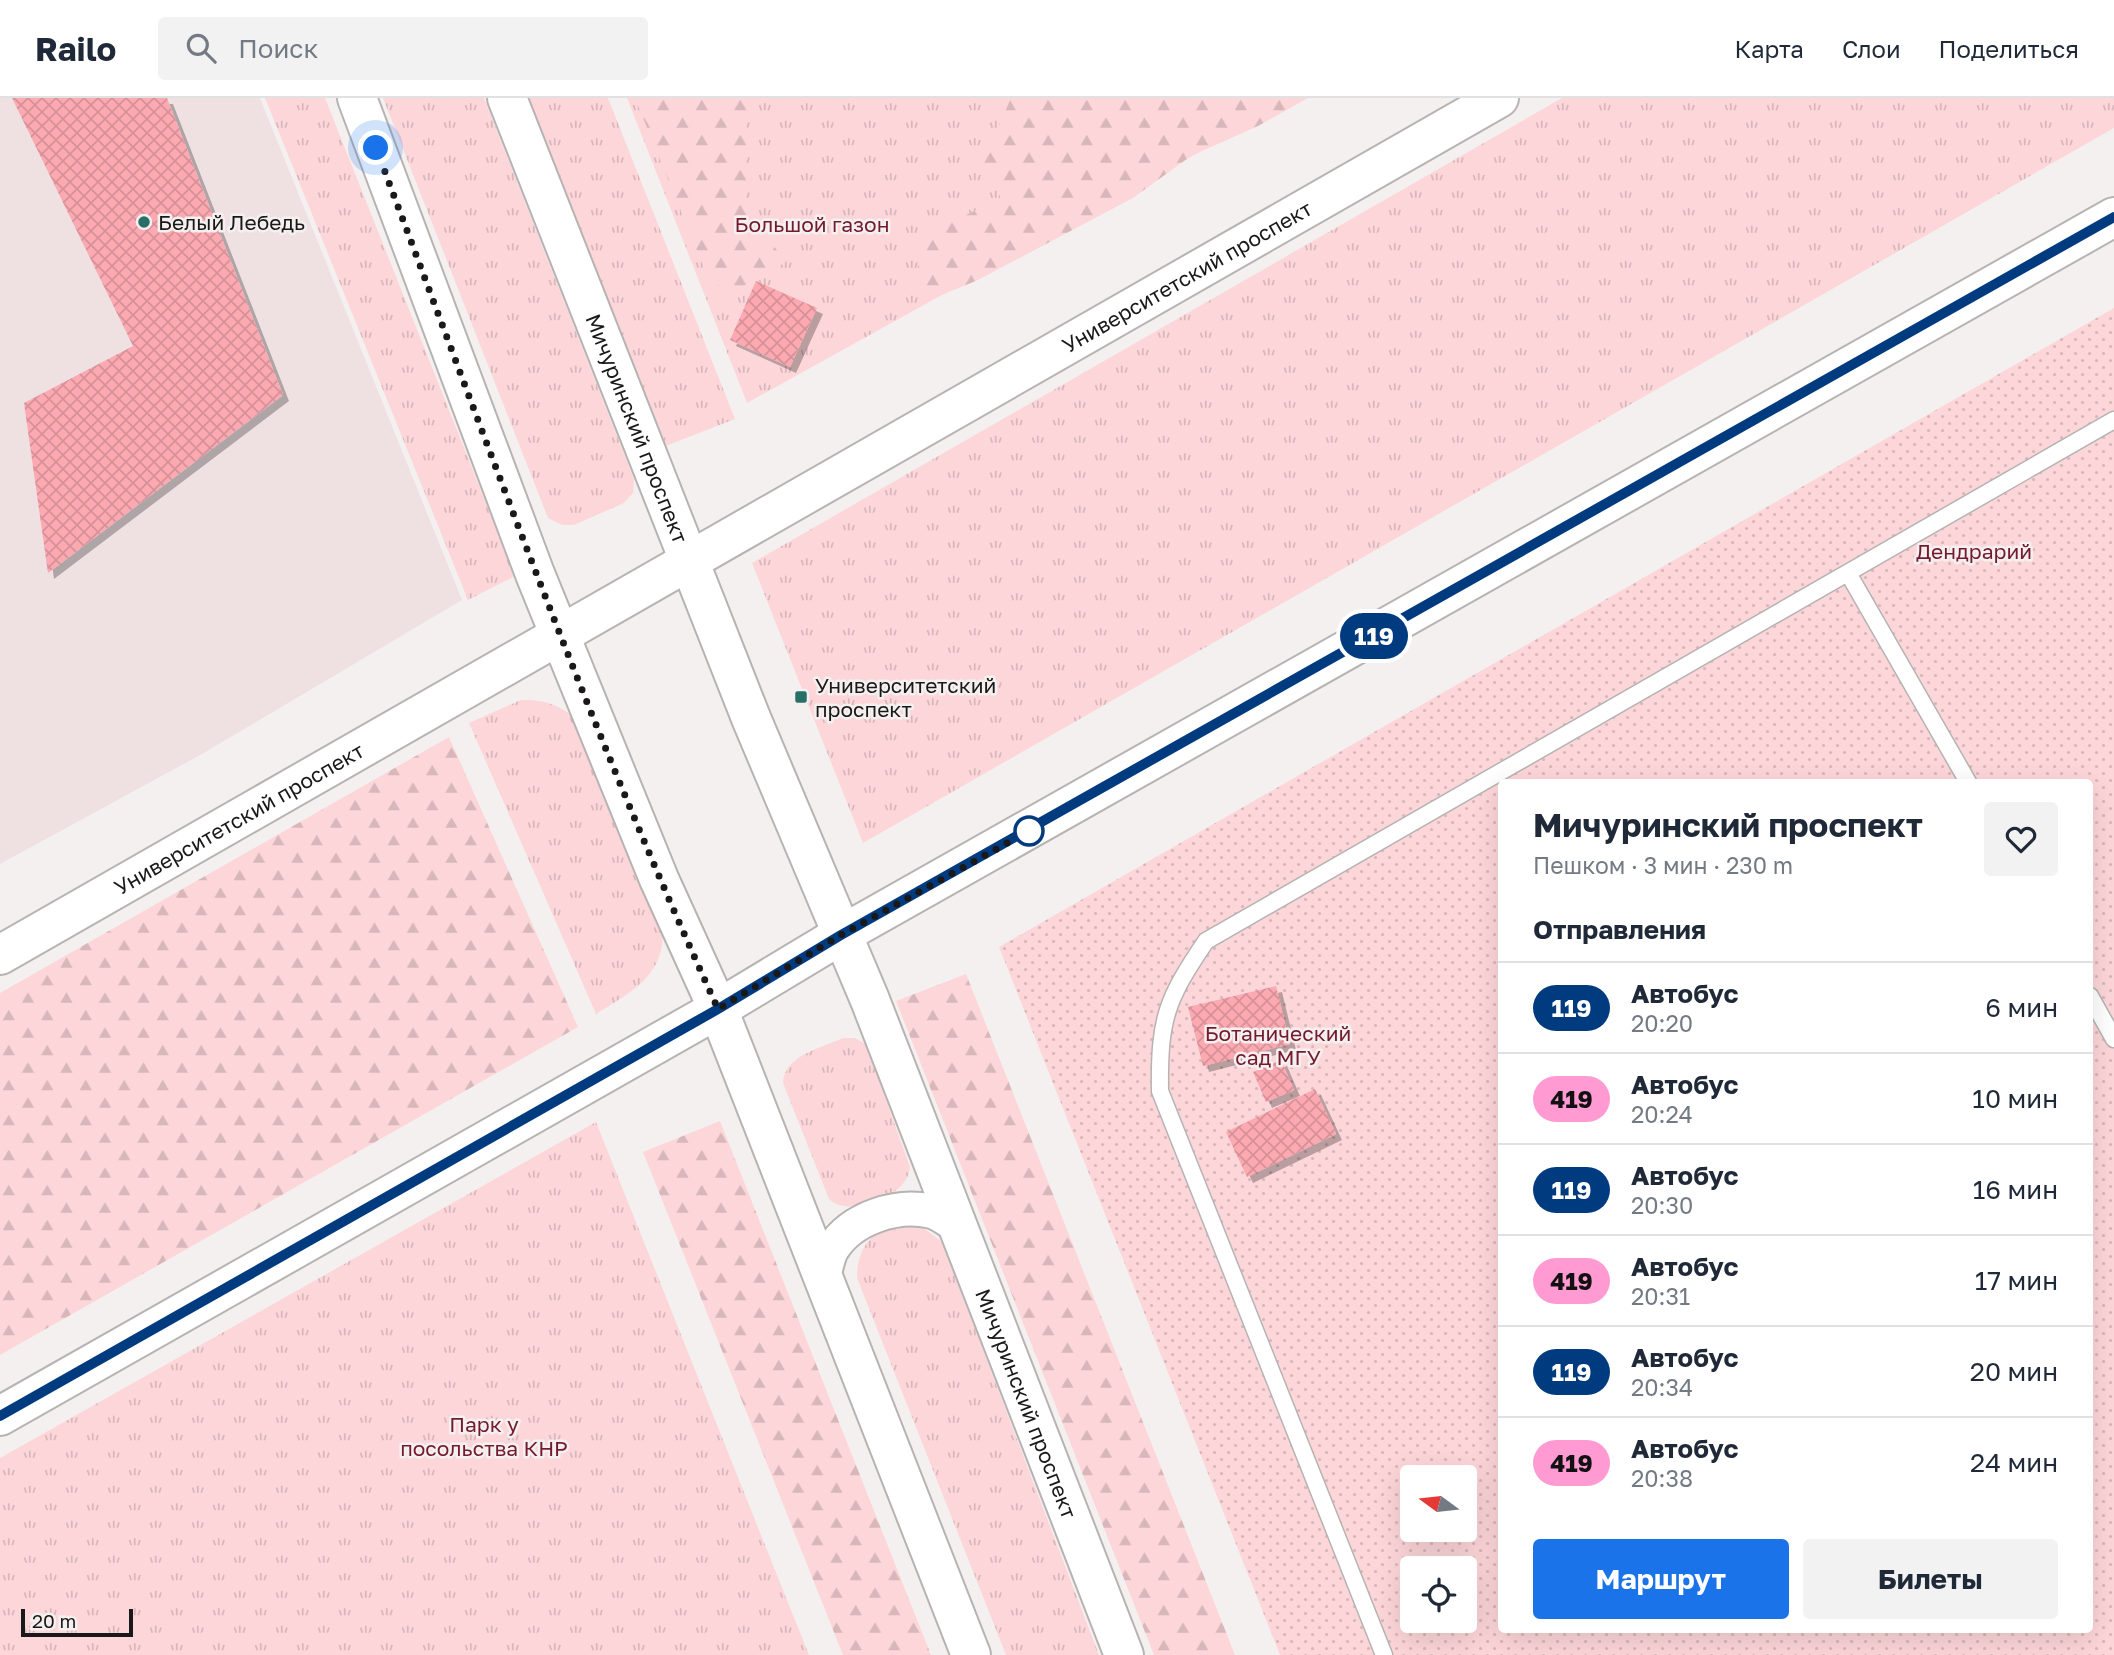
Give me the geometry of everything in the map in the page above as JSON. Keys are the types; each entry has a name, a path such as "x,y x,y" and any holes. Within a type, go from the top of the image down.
{"main road":[{"path":"357,98 560,632 659,879 718,1009 971,1655"},
{"name":"Мичуринский проспект","path":"507,98 690,561 841,935 870,1000 1124,1655"},
{"name":"Университетский проспект","path":"0,955 560,632 690,561 1499,98"},
{"path":"0,1416 718,1009 841,935 2114,217"}],"street":[{"path":"824,1274 832,1248 852,1227 873,1217 904,1209 932,1211 959,1227"}],"lane":[{"path":"1384,1655 1160,1091 1159,1044 1168,1002 1206,941 2114,421"},
{"path":"1848,573 1966,779"},
{"path":"2093,1001 2114,1039"}],"shaded area":[{"path":"0,98 260,98 462,600 202,754 0,864"}],"green space":[{"path":"265,98 325,98 515,576 468,600"},
{"path":"383,98 484,98 634,479 633,493 624,503 574,525 562,525 548,518"},
{"path":"527,98 608,98 735,419 663,447"},
{"name":"Большой газон","path":"627,98 1297,98 747,403"},
{"path":"635,98 747,98 746,210 786,262 731,293 708,278"},
{"path":"1011,98 1308,98 1258,126 1191,156 1133,198 978,280 930,300 914,280 927,234 1001,198 982,165"},
{"path":"1562,98 2114,98 2114,128 863,843 752,563"},
{"name":"Ботанический сад МГУ","path":"2114,308 2114,1655 1280,1655 999,947"},
{"path":"521,700 552,704 579,722 662,926 662,943 653,969 634,989 596,1014 469,723"},
{"path":"449,737 578,1027 0,1355 0,993"},
{"path":"966,974 1235,1655 1154,1655 896,1001"},
{"path":"843,1038 855,1038 866,1044 910,1167 907,1178 889,1195 864,1205 850,1207 838,1205 829,1199 783,1083 785,1073 797,1059"},
{"path":"720,1121 931,1655 843,1655 643,1152"},
{"name":"Парк у посольства КНР","path":"596,1122 809,1655 0,1655 0,1458"},
{"path":"896,1223 921,1226 942,1242 1099,1655 1006,1655 857,1278 859,1259 866,1244 879,1232"}],"building":[{"name":"Белый Лебедь","path":"12,98 167,98 283,395 48,573 24,403 133,346"},
{"path":"756,281 817,308 790,367 730,340"},
{"path":"1276,986 1290,1044 1203,1066 1188,1007"},
{"path":"1281,1060 1294,1090 1266,1102 1253,1072"},
{"path":"1315,1089 1336,1134 1247,1177 1226,1132"}],"bus line":[{"name":"119","path":"0,1416 718,1009 841,935 2114,217"}],"place":[{"name":"Белый Лебедь","path":"144,222"},
{"name":"Университетский проспект","path":"801,697"}],"route":[{"path":"376,148 535,574 659,879 718,1009 841,935 1029,831"}],"park label":[{"name":"Дендрарий","path":"1974,551"}]}
